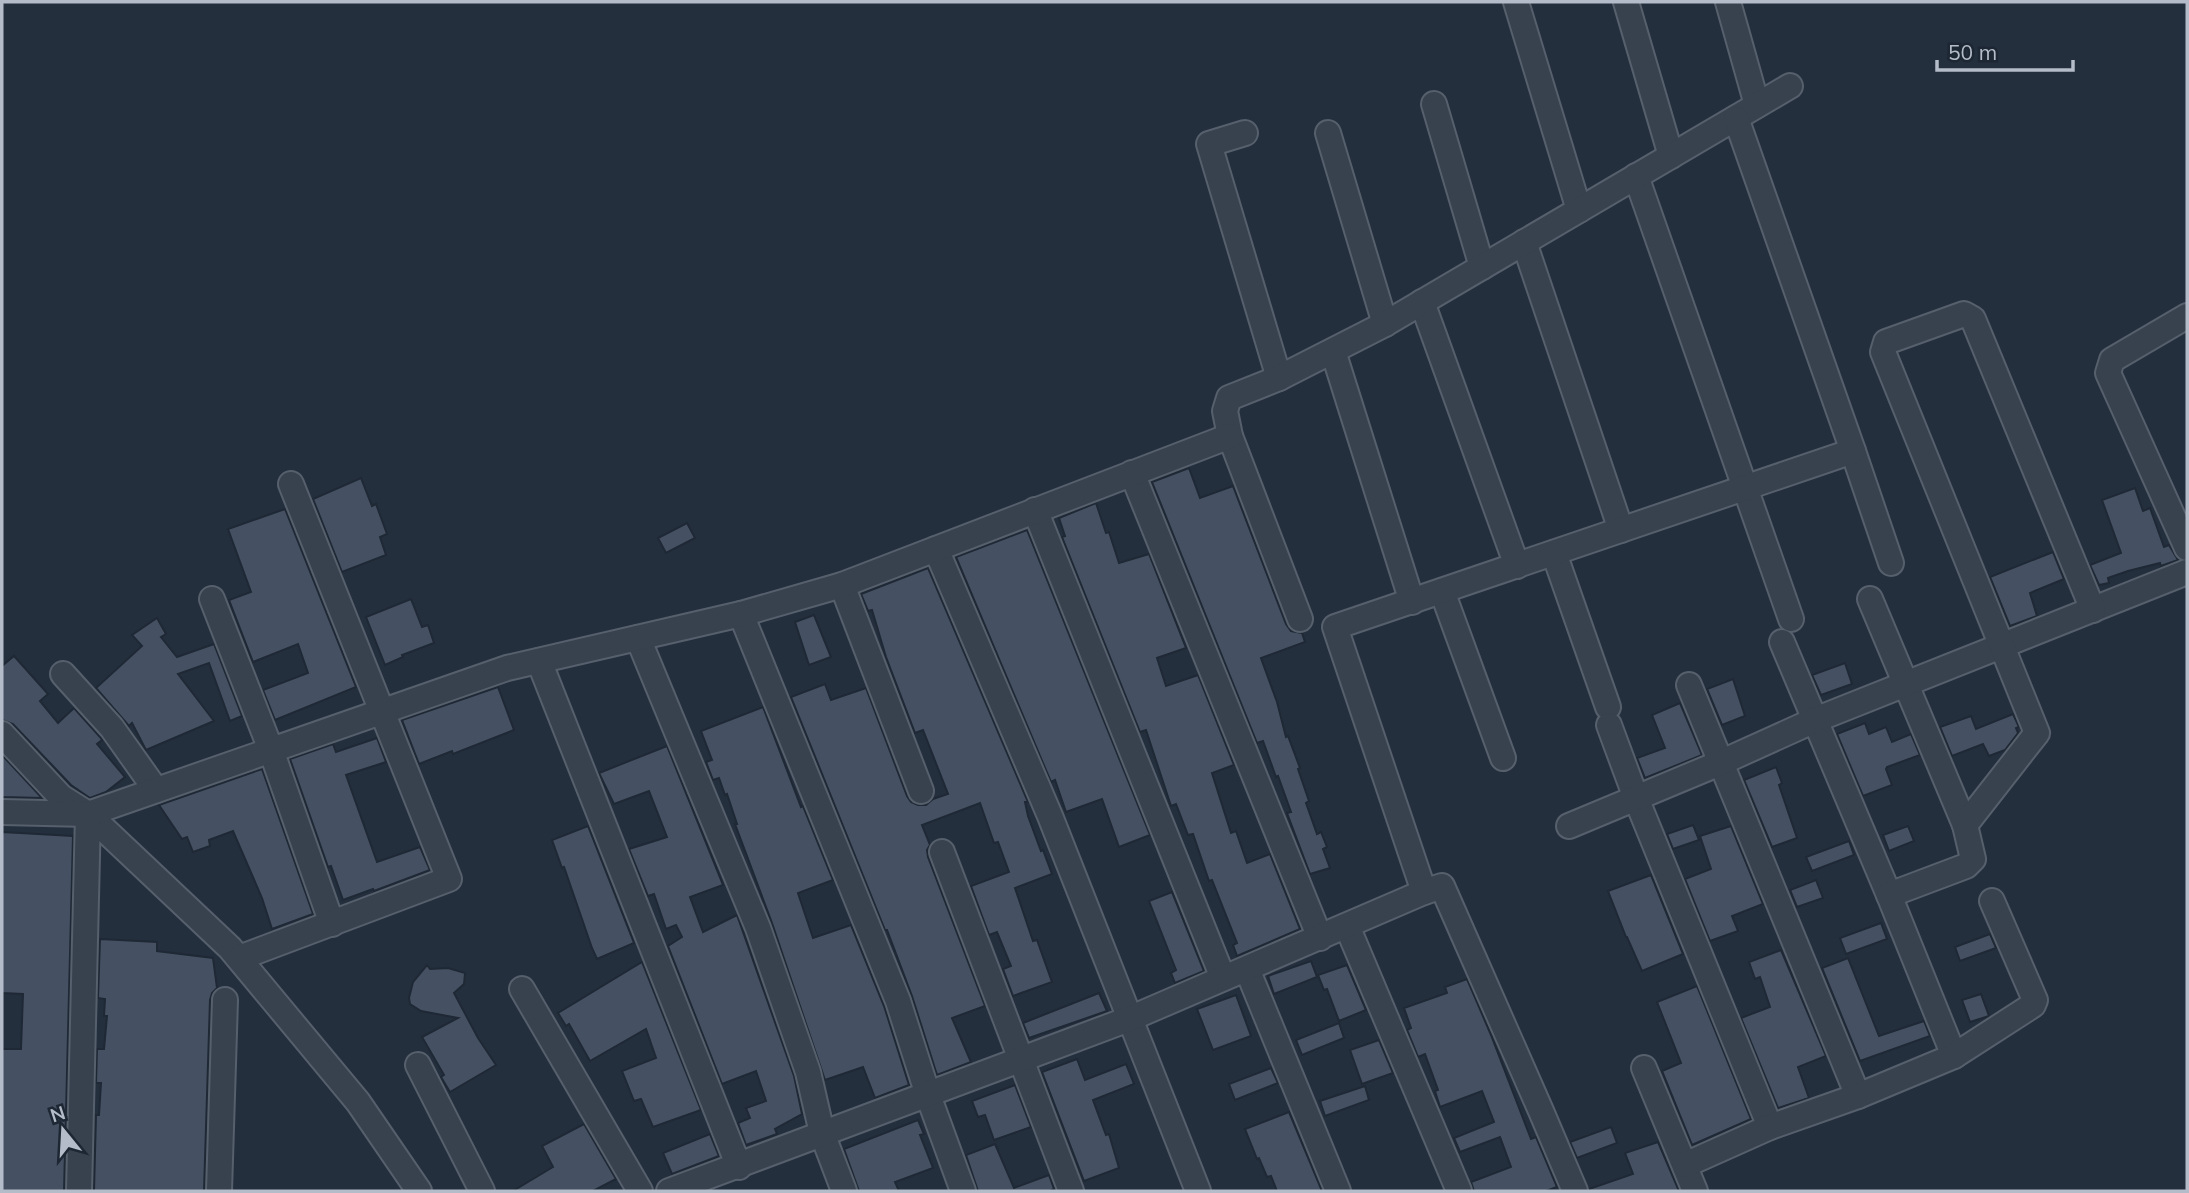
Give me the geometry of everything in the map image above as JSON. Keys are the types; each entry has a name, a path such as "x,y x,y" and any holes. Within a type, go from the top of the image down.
{"street":[{"path":"1516,2 1579,210"},
{"path":"1626,2 1671,156"},
{"path":"1728,2 1758,105"},
{"path":"1300,619 1230,436 1225,411 1229,398 1279,378 1385,324 1790,86"},
{"path":"1434,104 1482,267"},
{"path":"1736,118 1891,563"},
{"path":"1245,133 1209,144 1279,378"},
{"path":"1328,133 1385,324"},
{"path":"1636,176 1744,488 1815,720 1954,1056"},
{"path":"1524,242 1621,530"},
{"path":"1422,302 1517,566"},
{"path":"1965,825 2037,733 1883,352 1886,342 1964,314 1973,318 2093,610"},
{"path":"2187,316 2112,360 2108,373 2187,548"},
{"path":"1333,351 1412,602"},
{"path":"2,812 88,814 508,668 741,614 842,585 1230,436"},
{"path":"1424,892 1335,628 1853,451"},
{"path":"1132,473 1320,938"},
{"path":"239,958 449,879 291,484"},
{"path":"1035,510 1223,978"},
{"path":"936,549 1050,817 1198,1191"},
{"path":"1554,553 1636,798 1770,1127"},
{"path":"1569,826 1815,720 2187,572"},
{"path":"842,585 921,791"},
{"path":"1442,591 1503,758"},
{"path":"212,599 271,750 332,924"},
{"path":"1870,599 1965,825 1973,859 1966,866 1889,895"},
{"path":"741,614 898,1001 963,1191"},
{"path":"638,638 758,928 808,1072 822,1133 844,1191"},
{"path":"539,661 739,1167"},
{"path":"63,674 112,728 156,790"},
{"path":"1689,685 1858,1096"},
{"path":"2,734 61,797 88,814 230,948 358,1102 419,1191"},
{"path":"79,1191 88,814"},
{"path":"942,852 1071,1191"},
{"path":"669,1191 718,1184 739,1167 822,1133 1129,1019 1442,886 1575,1191"},
{"path":"1685,1166 1770,1127 1858,1096 1954,1056 2034,1005 2035,1000 1992,901"},
{"path":"1347,926 1459,1191"},
{"path":"1247,969 1338,1191"},
{"path":"522,989 640,1191"},
{"path":"219,1191 225,1000"},
{"path":"418,1065 482,1191"},
{"path":"1643,1068 1695,1191"}],"building":[{"path":"1189,468 1200,498 1233,486 1286,624 1291,631 1302,633 1305,642 1261,658 1286,737 1288,736 1300,768 1298,769 1309,801 1306,803 1317,834 1321,832 1327,847 1323,849 1330,868 1310,874 1287,813 1291,812 1278,776 1276,777 1263,741 1257,743 1152,482"},
{"path":"361,478 372,506 376,504 387,534 380,537 386,555 342,572 313,499"},
{"path":"2135,488 2143,511 2150,508 2164,547 2169,545 2178,560 2161,566 2160,563 2128,571 2108,578 2109,583 2099,585 2090,565 2121,553 2102,500"},
{"path":"1096,503 1119,563 1149,554 1186,648 1157,658 1166,686 1198,675 1234,765 1212,773 1231,833 1236,831 1247,863 1270,854 1300,929 1237,956 1233,945 1237,943 1212,880 1209,881 1193,834 1188,835 1176,804 1171,806 1146,730 1140,732 1062,537 1065,536 1059,518"},
{"path":"285,509 356,687 275,720 263,690 308,673 298,644 253,662 229,600 251,592 228,529"},
{"path":"687,523 695,538 666,553 658,538"},
{"path":"1027,530 1150,835 1119,847 1102,799 1066,812 1055,780 1051,782 956,557"},
{"path":"2053,552 2064,579 2030,593 2037,616 2010,626 1990,577"},
{"path":"928,568 1028,802 1025,802 1028,816 1052,874 1015,888 1033,941 1037,940 1052,982 1013,996 1003,969 1011,966 997,932 989,935 971,886 1009,872 998,842 994,843 980,803 922,825 930,845 927,850 928,857 985,1006 952,1018 971,1062 937,1075 912,996 887,930 791,697 825,684 831,700 866,688 911,802 926,805 933,799 948,794 923,730 915,733 886,657 872,610 868,611 861,594"},
{"path":"411,599 422,627 428,625 434,643 402,655 403,657 385,665 366,617"},
{"path":"814,615 831,657 809,665 795,622"},
{"path":"157,618 166,634 161,637 177,657 214,644 242,716 230,721 209,663 178,674 214,721 146,750 132,723 129,726 96,688 142,646 132,635"},
{"path":"14,656 48,694 40,701 58,723 74,708 100,737 102,740 97,744 125,777 106,792 90,798 71,785 13,724 2,720 2,666"},
{"path":"1845,663 1852,684 1821,695 1812,675"},
{"path":"1733,679 1745,716 1722,725 1707,689"},
{"path":"498,687 514,730 419,764 402,720"},
{"path":"1680,703 1702,755 1645,778 1637,758 1665,748 1652,715"},
{"path":"763,707 801,807 803,806 833,880 798,893 813,938 851,925 884,1006 909,1085 875,1098 863,1067 825,1080 735,824 727,794 725,795 719,778 713,780 706,762 712,760 701,731"},
{"path":"2013,714 2019,727 2016,728 2018,733 2005,750 1989,756 1983,744 1952,756 1940,727 1971,716 1976,729"},
{"path":"1865,723 1869,734 1886,727 1892,742 1911,734 1920,755 1887,767 1892,785 1863,796 1837,734"},
{"path":"377,738 386,762 346,775 377,862 420,847 430,870 343,900 331,866 328,867 290,759 333,744 336,752"},
{"path":"667,746 723,885 690,897 703,932 737,915 794,1076 802,1114 775,1129 777,1134 746,1145 738,1123 750,1118 746,1108 766,1101 756,1071 722,1084 668,946 682,937 676,925 666,929 654,894 648,896 629,849 667,837 649,791 614,804 599,773"},
{"path":"2,755 42,798 2,797"},
{"path":"1776,767 1782,783 1779,785 1797,838 1772,847 1744,780"},
{"path":"262,769 313,914 272,929 262,898 233,831 209,840 210,846 193,852 187,837 182,839 159,805"},
{"path":"1693,825 1699,840 1673,849 1667,834"},
{"path":"588,826 634,943 597,959 552,840"},
{"path":"1731,826 1763,904 1732,916 1738,931 1710,941 1685,879 1711,869 1700,836"},
{"path":"1908,826 1914,841 1889,851 1883,835"},
{"path":"2,832 73,836 64,1191 2,1191 2,1049 21,1049 23,994 2,993"},
{"path":"1849,841 1854,855 1812,871 1806,857"},
{"path":"1651,875 1683,954 1642,971 1608,891"},
{"path":"1816,880 1823,898 1797,907 1790,890"},
{"path":"1172,892 1204,971 1175,983 1171,973 1176,970 1149,901"},
{"path":"1881,923 1887,939 1846,954 1840,938"},
{"path":"1990,934 1996,948 1960,961 1955,947"},
{"path":"100,939 157,942 157,951 213,958 217,988 210,1000 204,1191 94,1191 96,1115 99,1115 101,1083 96,1083 97,1049 104,1049 107,1016 104,1016 105,999 98,998"},
{"path":"1781,950 1826,1056 1798,1067 1809,1098 1778,1108 1741,1018 1770,1007 1760,977 1755,979 1749,962"},
{"path":"1848,958 1879,1036 1924,1021 1930,1036 1860,1061 1822,968"},
{"path":"1311,961 1317,977 1274,994 1268,976"},
{"path":"642,962 701,1110 653,1127 641,1099 634,1101 622,1071 656,1058 646,1029 590,1061 569,1024 566,1026 558,1013"},
{"path":"427,965 430,969 448,968 465,973 464,984 454,993 496,1065 450,1092 441,1077 444,1075 422,1037 458,1018 421,1011 410,1004 413,982"},
{"path":"1347,965 1366,1010 1339,1021 1327,989 1324,990 1318,975"},
{"path":"1467,979 1531,1139 1536,1137 1557,1187 1546,1191 1474,1191 1471,1182 1511,1167 1500,1137 1460,1152 1454,1138 1494,1122 1482,1091 1440,1107 1435,1091 1438,1090 1425,1054 1418,1057 1407,1030 1411,1028 1404,1008 1447,993 1445,987"},
{"path":"1697,986 1751,1119 1692,1145 1662,1071 1681,1063 1657,1002"},
{"path":"1099,993 1107,1011 1029,1038 1023,1023"},
{"path":"1981,994 1989,1016 1970,1022 1962,1000"},
{"path":"1236,995 1251,1036 1213,1050 1197,1009"},
{"path":"1339,1023 1344,1038 1302,1055 1296,1040"},
{"path":"1379,1040 1393,1073 1362,1084 1350,1050"},
{"path":"1077,1059 1085,1080 1126,1064 1134,1084 1093,1100 1106,1135 1109,1134 1119,1168 1084,1181 1042,1072"},
{"path":"1271,1068 1278,1083 1235,1100 1229,1084"},
{"path":"1015,1085 1031,1127 994,1140 985,1115 978,1117 972,1101"},
{"path":"1365,1086 1369,1100 1325,1116 1320,1101"},
{"path":"1289,1112 1322,1191 1277,1191 1271,1176 1267,1177 1259,1158 1257,1159 1245,1129"},
{"path":"918,1120 924,1134 920,1135 933,1168 895,1182 899,1191 859,1191 844,1149"},
{"path":"584,1124 616,1179 593,1191 513,1191 553,1167 542,1146"},
{"path":"1611,1127 1617,1143 1577,1158 1570,1142"},
{"path":"710,1134 719,1156 672,1174 663,1153"},
{"path":"1658,1142 1679,1191 1590,1191 1589,1189 1633,1174 1625,1153"},
{"path":"995,1144 1014,1188 1049,1175 1054,1189 978,1191 966,1155"}]}
